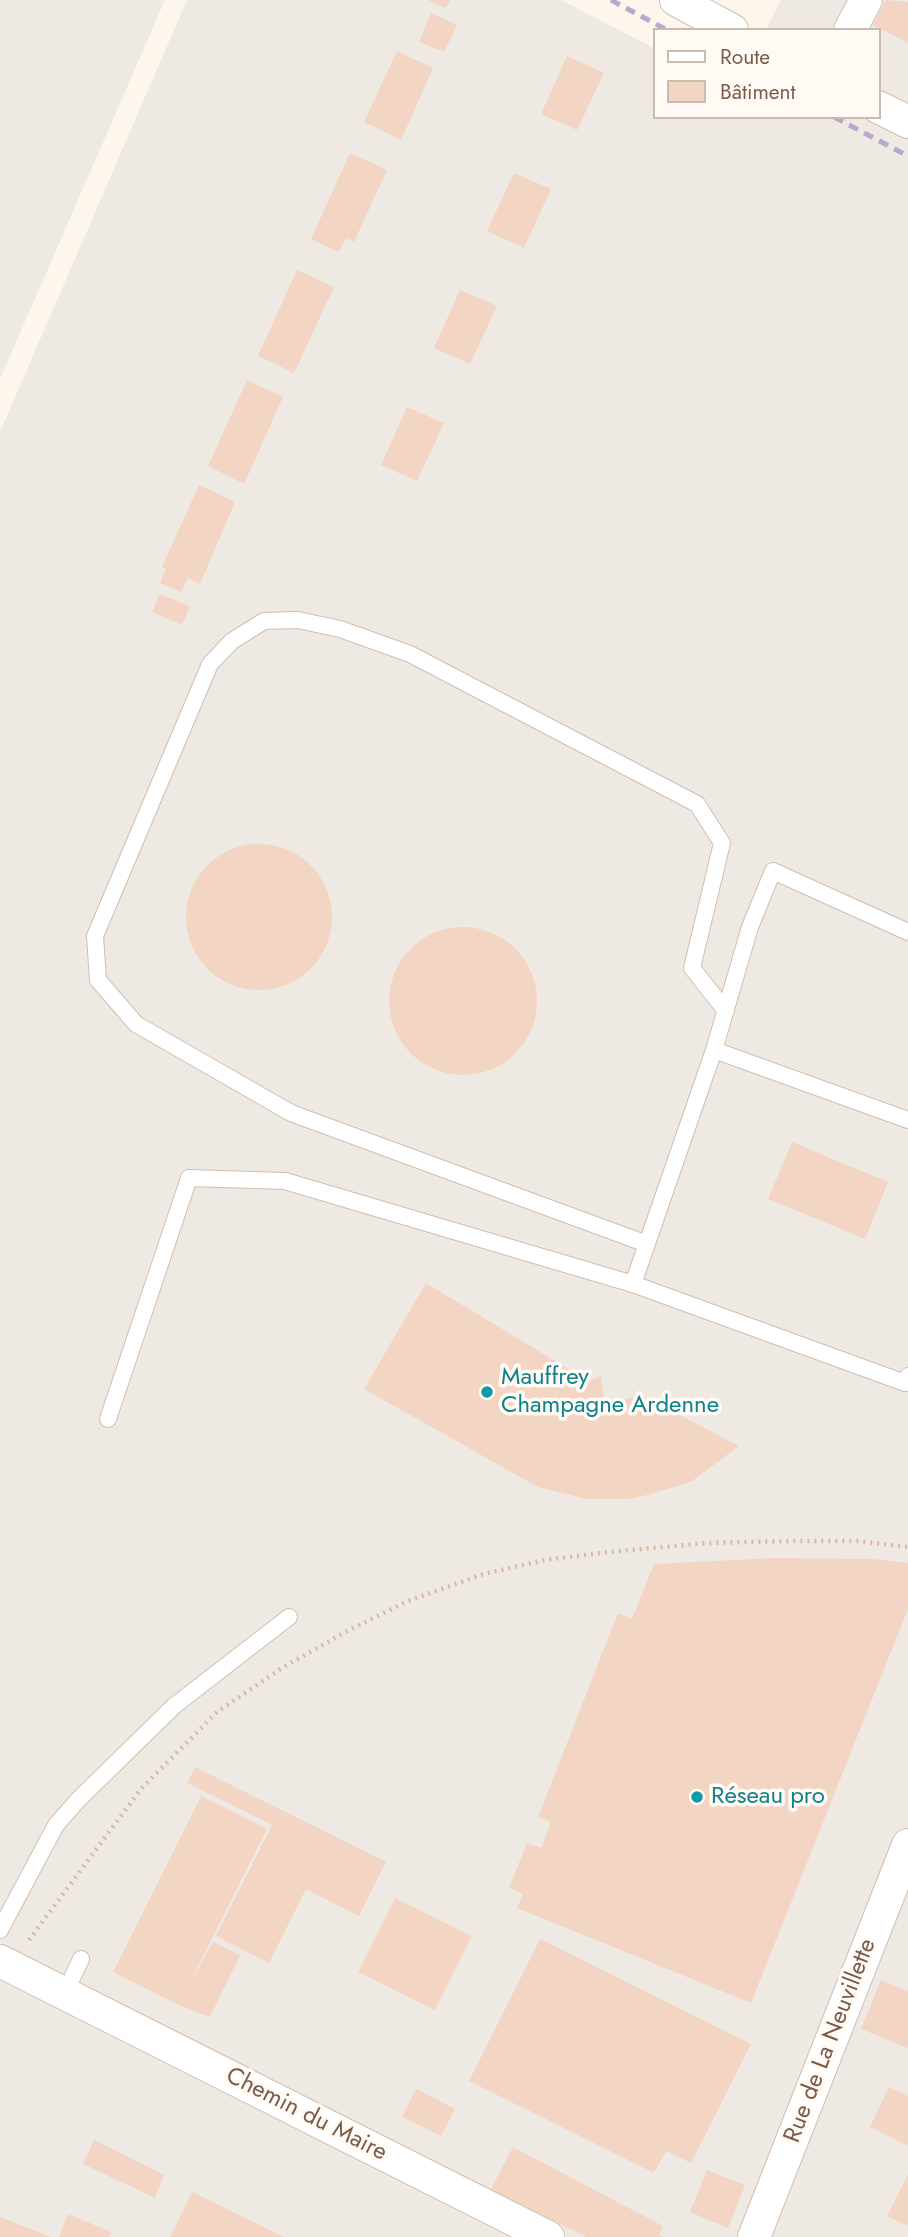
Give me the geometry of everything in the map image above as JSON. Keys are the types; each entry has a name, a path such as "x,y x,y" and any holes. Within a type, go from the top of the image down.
{"street":[{"path":"676,0 725,26"},
{"path":"851,28 866,0"},
{"path":"880,108 908,122"},
{"name":"Rue de La Neuvillette","path":"754,2237 908,1845"},
{"name":"Chemin du Maire","path":"6,1964 548,2237"}],"lane":[{"path":"647,1244 291,1113 136,1024 98,980 95,936 210,664 232,641 264,621 298,620 340,629 410,654 697,804 722,843 692,968 726,1011"},
{"path":"633,1284 714,1050 750,927 773,871 908,932"},
{"path":"714,1050 908,1119"},
{"path":"108,1419 190,1178 285,1181 633,1284 905,1383 908,1376"},
{"path":"0,1930 56,1825 78,1800 174,1706 289,1617"},
{"path":"65,1993 81,1959"}],"path":[{"path":"6,1964 141,1789 217,1713 282,1668 408,1601 484,1574 545,1560 608,1552 707,1543 782,1541 858,1541 908,1547"}],"shaded area":[{"path":"0,0 165,0 0,379"},
{"path":"187,0 561,0 652,47 652,119 880,119 880,28 767,28 781,0 908,0 908,2237 0,2237 0,432"}],"building":[{"path":"428,0 450,0 446,8"},
{"path":"886,0 908,2 908,43 873,25"},
{"path":"431,13 457,25 444,52 419,42"},
{"path":"397,51 433,68 401,140 364,122"},
{"path":"567,56 604,73 577,130 541,114"},
{"path":"350,153 387,170 354,242 346,238 339,252 311,239"},
{"path":"514,173 551,189 524,248 487,231"},
{"path":"297,270 334,287 294,373 258,356"},
{"path":"460,290 497,306 470,364 434,348"},
{"path":"247,380 283,397 244,484 208,466"},
{"path":"407,407 444,423 417,481 381,465"},
{"path":"199,485 235,502 200,584 188,578 181,592 160,583 166,568 162,567"},
{"path":"160,594 190,606 182,625 152,612"},
{"path":"259,844 287,849 311,865 327,889 332,917 327,945 311,969 287,985 259,990 231,985 207,969 191,945 186,917 191,889 207,865 231,849"},
{"path":"463,927 491,933 515,949 531,973 537,1001 531,1029 515,1053 491,1069 463,1075 435,1069 411,1053 395,1029 389,1001 395,973 411,949 435,933"},
{"path":"792,1142 888,1182 865,1239 768,1199"},
{"name":"Mauffrey Champagne Ardenne","path":"426,1283 588,1381 601,1376 604,1403 643,1396 739,1446 692,1481 628,1499 586,1499 538,1487 364,1389"},
{"name":"Réseau pro","path":"776,1558 873,1559 908,1563 908,1609 751,2003 517,1908 523,1894 509,1888 527,1843 541,1848 551,1822 538,1817 618,1613 632,1619 654,1564"},
{"path":"195,1767 386,1862 359,1916 306,1889 269,1963 216,1936 272,1825 187,1783"},
{"path":"201,1796 267,1829 189,1984 213,1942 240,1955 210,2017 179,2005 113,1972"},
{"path":"395,1898 472,1936 435,2010 358,1972"},
{"path":"540,1939 751,2044 691,2163 666,2151 654,2173 469,2081"},
{"path":"881,1980 908,1991 908,2048 861,2029"},
{"path":"889,2087 908,2096 908,2146 870,2127"},
{"path":"416,2089 455,2109 441,2136 402,2117"},
{"path":"94,2140 164,2175 155,2198 83,2164"},
{"path":"513,2147 663,2226 659,2235 664,2237 586,2237 491,2189"},
{"path":"707,2170 745,2185 728,2228 690,2212"},
{"path":"908,2174 908,2226 887,2216"},
{"path":"192,2192 284,2237 170,2237"},
{"path":"68,2214 111,2232 109,2237 59,2237"},
{"path":"0,2217 51,2237 0,2237"}],"railway":[{"path":"611,0 663,28"},
{"path":"838,119 908,156"}],"place":[{"name":"Mauffrey Champagne Ardenne","path":"487,1392"},
{"name":"Réseau pro","path":"697,1797"}]}
